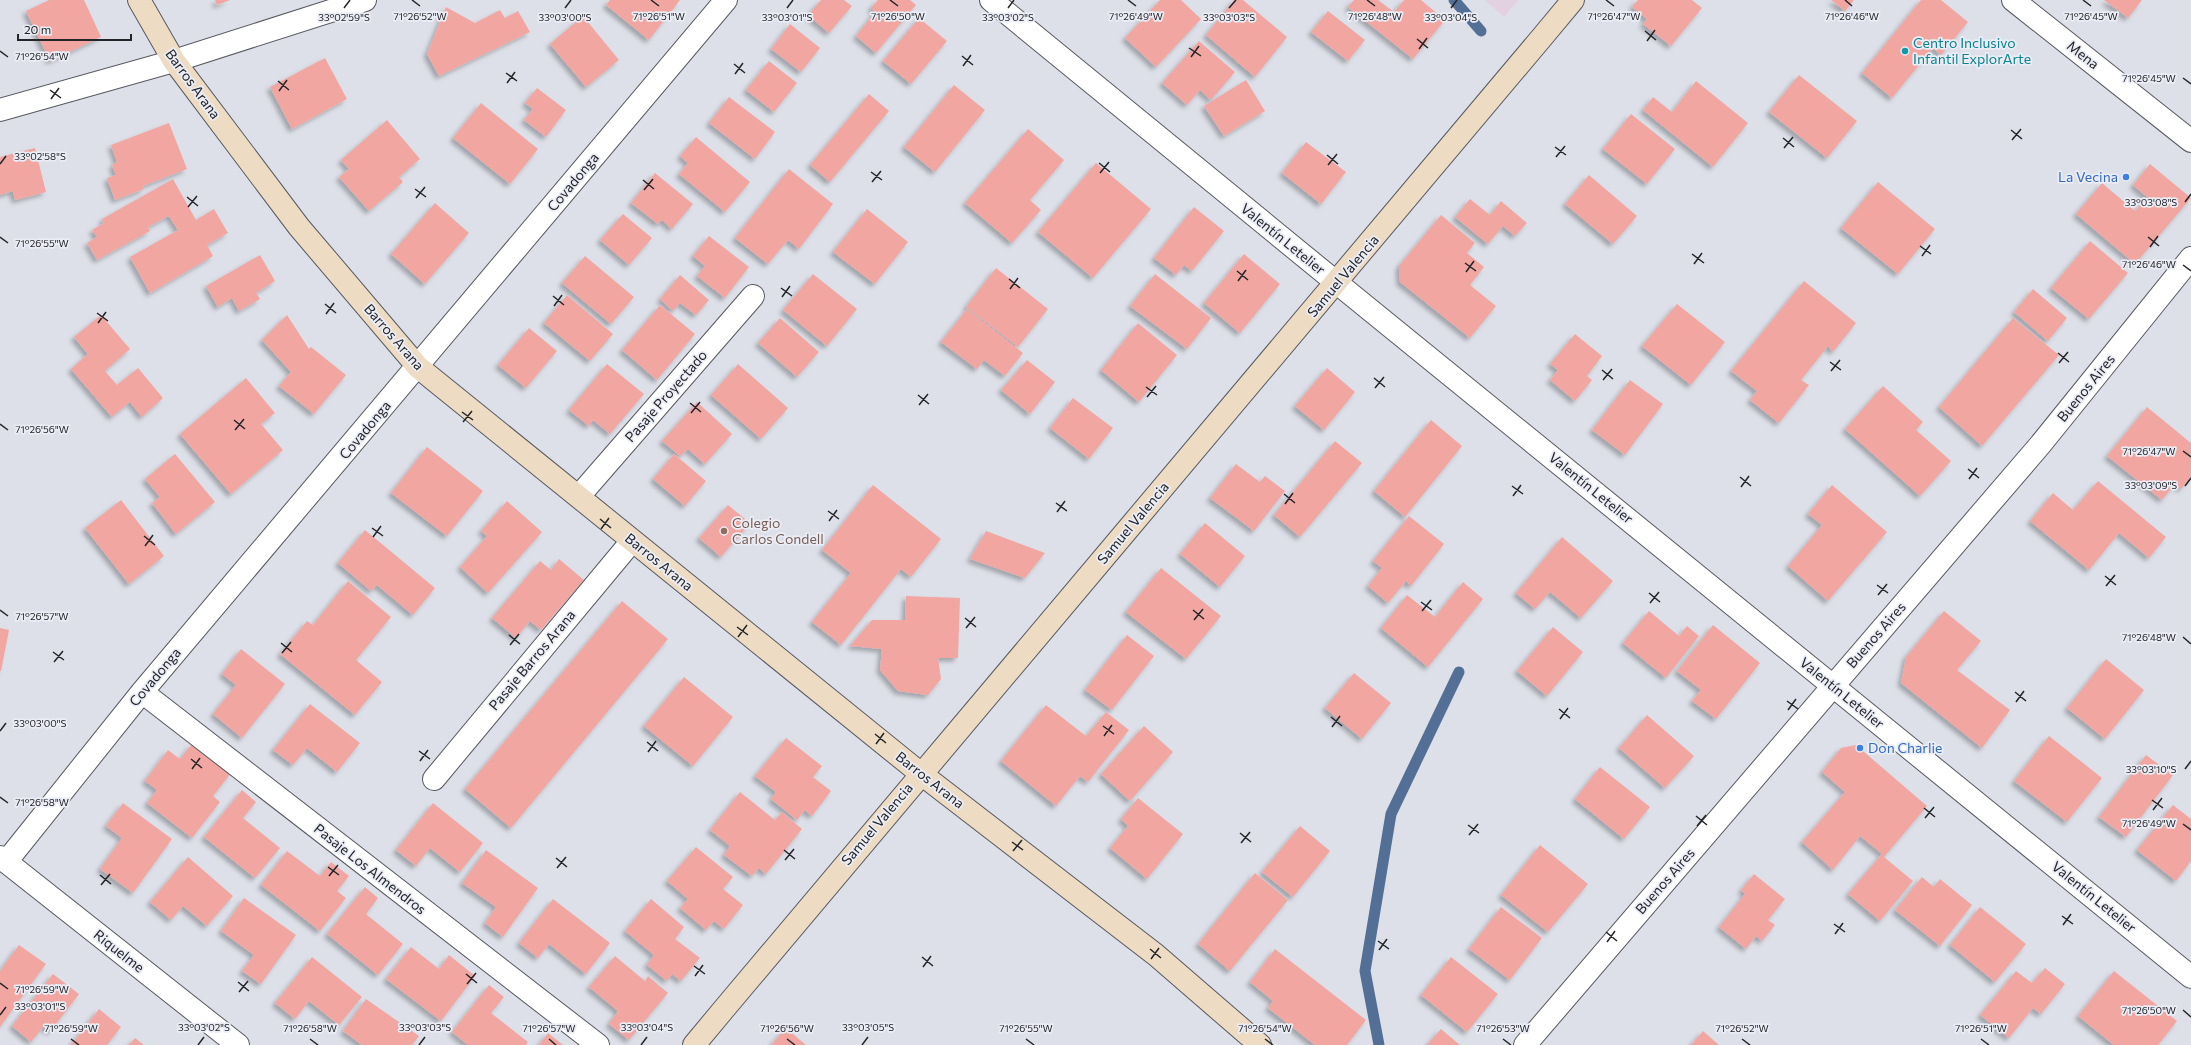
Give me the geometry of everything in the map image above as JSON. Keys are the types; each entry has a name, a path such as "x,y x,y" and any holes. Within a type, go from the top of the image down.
{"main road":[{"name":"Barros Arana","path":"139,0 174,61 300,228 418,367 920,773 1156,955 1260,1045"},
{"name":"Samuel Valencia","path":"694,1045 920,773 1338,282 1573,0"}],"street":[{"path":"0,110 174,61 364,0"},
{"name":"Covadonga","path":"3,859 726,0"},
{"name":"Valentín Letelier","path":"991,0 2191,977"},
{"name":"Mena","path":"2013,0 2191,141"},
{"name":"Buenos Aires","path":"1525,1045 2040,445 2191,258"},
{"name":"Pasaje Proyectado","path":"579,496 753,296"},
{"name":"Pasaje Barros Arana","path":"434,779 632,541"},
{"name":"Pasaje Los Almendros","path":"142,692 598,1045"},
{"name":"Riquelme","path":"3,859 238,1045"}],"shaded area":[{"path":"1485,0 1518,0 1504,17"}],"building":[{"path":"49,0 84,0 101,37 50,61 26,11"},
{"path":"215,0 230,0 217,5"},
{"path":"610,0 680,0 649,40 606,5"},
{"path":"821,0 844,0 852,6 829,33 808,15"},
{"path":"878,0 910,0 916,5 876,53 856,36 875,12 871,8"},
{"path":"1160,0 1181,0 1201,19 1156,67 1125,38"},
{"path":"1234,0 1243,0 1287,37 1255,77 1206,35"},
{"path":"1354,0 1378,0 1394,12 1404,0 1421,0 1445,20 1413,59 1348,7"},
{"path":"1638,0 1692,0 1702,8 1671,46 1643,24 1647,19 1632,7"},
{"path":"1831,0 1854,0 1845,11"},
{"name":"Centro Inclusivo Infantil ExplorArte","path":"1921,0 1941,0 1968,22 1941,55 1933,48 1892,98 1862,73"},
{"path":"2104,0 2142,0 2128,18"},
{"path":"446,7 475,23 500,10 505,18 518,11 530,32 439,76 427,54"},
{"path":"1328,11 1365,40 1348,61 1311,32"},
{"path":"583,16 619,60 586,87 550,44"},
{"path":"919,18 947,41 911,84 883,61"},
{"path":"790,24 820,48 801,72 771,49"},
{"path":"1199,41 1235,72 1211,100 1200,90 1187,105 1162,83"},
{"path":"325,58 347,99 292,129 270,87"},
{"path":"769,61 797,83 774,112 746,90"},
{"path":"1799,75 1857,121 1827,158 1769,112"},
{"path":"1246,80 1265,111 1224,136 1204,106"},
{"path":"1696,81 1748,123 1713,167 1643,110 1653,97 1672,112"},
{"path":"954,85 985,110 935,172 904,147"},
{"path":"537,88 566,110 546,137 524,120 533,109 525,103"},
{"path":"869,94 889,111 830,182 810,165"},
{"path":"729,97 775,132 755,159 709,123"},
{"path":"481,103 538,149 510,184 453,138"},
{"path":"1631,114 1675,149 1647,184 1603,149"},
{"path":"387,120 420,159 399,177 403,182 369,211 339,177 349,169 341,160"},
{"path":"169,123 187,169 143,186 144,189 115,200 107,178 116,175 112,165 117,162 111,145"},
{"path":"1028,129 1064,160 1030,200 1041,210 1012,243 965,203"},
{"path":"696,137 750,182 725,212 679,174 688,163 680,156"},
{"path":"1306,142 1346,172 1321,204 1282,173"},
{"path":"35,148 46,192 15,200 13,191 0,195 0,157"},
{"path":"1096,163 1151,209 1093,278 1038,232"},
{"path":"2150,164 2191,198 2135,264 2076,214 2102,183 2135,211 2147,197 2133,185"},
{"path":"789,169 833,204 799,249 788,240 768,264 735,238"},
{"path":"655,173 693,204 672,229 662,220 658,224 631,203"},
{"path":"1589,175 1637,216 1613,244 1565,204"},
{"path":"173,179 196,220 214,209 228,233 207,245 213,256 150,293 130,257 178,230 169,216 148,227 150,231 97,260 87,243 97,237 92,230 104,223 102,219"},
{"path":"1878,182 1935,229 1898,274 1841,228"},
{"path":"1470,199 1490,215 1501,201 1527,223 1515,236 1503,226 1488,244 1455,217"},
{"path":"435,203 469,233 425,284 391,254"},
{"path":"1194,207 1224,231 1192,271 1184,265 1176,275 1154,258"},
{"path":"867,209 908,242 875,284 833,252"},
{"path":"623,214 652,238 629,265 600,240"},
{"path":"1441,215 1475,243 1467,253 1484,267 1470,285 1496,306 1470,338 1400,282 1399,266"},
{"path":"709,236 749,267 725,298 697,276 705,266 693,256"},
{"path":"2090,241 2128,273 2089,319 2051,288"},
{"path":"1244,254 1280,284 1240,333 1204,303"},
{"path":"260,255 275,281 256,293 260,299 239,311 232,298 218,307 206,286"},
{"path":"585,256 634,297 611,324 562,283"},
{"path":"996,268 1048,309 1018,347 966,307"},
{"path":"813,274 857,309 827,346 783,310"},
{"path":"1155,274 1211,318 1187,349 1130,306"},
{"path":"680,275 709,300 696,315 680,303 673,311 660,299"},
{"path":"1804,281 1856,323 1833,352 1828,346 1801,380 1809,385 1779,423 1750,400 1757,391 1731,371"},
{"path":"2033,289 2067,318 2048,341 2014,312"},
{"path":"567,295 613,334 590,361 544,323"},
{"path":"1677,304 1725,342 1691,385 1642,346"},
{"path":"660,305 695,334 657,380 622,350"},
{"path":"967,309 1023,353 1005,376 984,360 977,369 941,342"},
{"path":"101,315 130,349 105,371 117,385 138,368 163,398 142,417 130,402 112,417 71,369 88,354 74,337"},
{"path":"287,315 309,349 311,347 346,375 314,414 279,386 291,372 262,340"},
{"path":"780,318 819,352 797,377 758,343"},
{"path":"2013,318 2059,355 1982,446 1939,407"},
{"path":"1138,323 1177,355 1139,402 1101,370"},
{"path":"529,328 557,351 526,388 498,365"},
{"path":"1575,334 1602,356 1587,376 1592,380 1575,401 1550,380 1558,370 1550,364"},
{"path":"1027,360 1055,382 1030,414 1001,390"},
{"path":"607,364 644,394 610,434 593,420 589,426 569,410"},
{"path":"738,364 788,408 761,439 711,395"},
{"path":"1327,368 1355,392 1324,430 1295,406"},
{"path":"246,378 275,413 261,424 283,450 231,494 180,434"},
{"path":"1630,380 1663,404 1625,455 1592,430"},
{"path":"1883,386 1923,422 1916,430 1951,461 1920,496 1845,429"},
{"path":"1073,398 1113,428 1089,459 1050,428"},
{"path":"697,402 732,434 705,464 688,449 680,456 662,441"},
{"path":"2147,407 2191,443 2191,477 2181,489 2175,484 2162,500 2107,456"},
{"path":"1431,420 1462,446 1405,517 1374,491"},
{"path":"1335,441 1362,463 1300,537 1274,515"},
{"path":"427,447 483,491 447,536 391,493"},
{"path":"175,454 215,502 176,534 152,503 160,497 145,479"},
{"path":"674,454 706,481 685,506 653,479"},
{"path":"1236,464 1260,482 1265,476 1285,491 1254,531 1210,498"},
{"path":"2098,481 2166,537 2149,558 2119,533 2089,570 2030,521 2053,493 2073,510"},
{"path":"873,485 941,539 911,577 901,569 841,645 812,622 851,573 822,550"},
{"path":"1832,485 1887,532 1828,601 1788,566 1822,525 1808,514"},
{"path":"121,500 164,556 129,584 85,528"},
{"path":"507,501 542,532 488,593 460,567 487,536 481,531"},
{"name":"Colegio Carlos Condell","path":"728,505 750,523 721,557 699,538"},
{"path":"1409,516 1444,544 1411,586 1406,581 1388,603 1368,586 1382,568 1373,561"},
{"path":"1205,523 1245,556 1220,587 1180,554"},
{"path":"365,530 435,588 413,615 377,585 371,591 338,563"},
{"path":"986,531 1045,553 1025,578 970,559"},
{"path":"1562,537 1613,581 1581,618 1550,592 1535,609 1516,593"},
{"path":"559,559 584,580 541,630 530,621 516,638 492,618 540,561 551,570"},
{"path":"1161,568 1221,616 1186,659 1126,612"},
{"path":"348,581 391,617 356,660 382,682 355,715 280,654 307,621 313,625"},
{"path":"1463,582 1483,599 1428,667 1381,628 1407,595 1435,617"},
{"path":"906,596 960,598 958,658 938,658 941,679 928,695 898,691 880,670 882,649 850,646 872,620 905,620"},
{"path":"622,601 668,639 511,828 465,789"},
{"path":"1649,611 1679,636 1687,626 1699,636 1666,678 1623,643"},
{"path":"1944,611 1981,641 1957,670 2010,710 1982,748 1901,683 1906,657"},
{"path":"1713,625 1760,663 1716,719 1692,701 1701,690 1677,671"},
{"path":"1553,627 1583,652 1547,696 1517,671"},
{"path":"0,628 9,630 1,671 0,671"},
{"path":"1127,635 1154,656 1112,710 1085,690"},
{"path":"241,649 285,684 242,738 213,714 236,685 222,674"},
{"path":"2106,659 2144,690 2105,739 2067,708"},
{"path":"1354,673 1391,703 1362,739 1325,708"},
{"path":"684,677 733,717 693,766 644,726"},
{"path":"310,704 360,743 337,772 307,748 293,765 273,750"},
{"path":"1046,705 1086,736 1106,712 1129,730 1088,782 1080,776 1056,806 1001,761"},
{"path":"1647,715 1694,756 1665,788 1619,748"},
{"path":"1144,726 1173,752 1130,801 1101,774"},
{"path":"2049,736 2102,778 2067,822 2014,781"},
{"path":"786,738 822,766 813,777 831,791 812,816 805,810 797,820 771,799 776,792 755,776"},
{"path":"192,744 231,773 213,796 220,802 192,838 147,803 157,790 145,781 168,750 180,759"},
{"path":"1856,745 1927,806 1884,857 1913,881 1880,921 1848,894 1882,854 1860,836 1833,870 1802,842 1845,792 1822,772 1841,748"},
{"path":"2146,755 2173,775 2126,837 2099,817"},
{"path":"1600,767 1650,807 1624,839 1575,799"},
{"path":"242,790 256,802 243,818 280,848 255,878 204,837"},
{"path":"740,792 775,820 782,812 802,829 766,874 759,868 752,876 724,855 730,846 710,830"},
{"path":"1138,798 1183,834 1147,879 1110,848 1128,826 1121,819"},
{"path":"123,803 172,839 133,893 100,869 122,838 106,826"},
{"path":"433,803 483,843 460,872 430,848 416,866 396,850"},
{"path":"2173,805 2191,819 2191,861 2176,881 2137,850"},
{"path":"1300,826 1330,851 1293,897 1262,872"},
{"path":"1540,845 1588,884 1548,932 1501,895"},
{"path":"696,847 733,877 723,889 743,905 724,929 714,921 706,930 680,908 688,899 667,881"},
{"path":"486,850 538,888 503,937 485,923 496,907 462,883"},
{"path":"287,851 320,876 331,862 349,876 337,891 346,898 320,931 261,885"},
{"path":"188,857 233,896 207,926 183,906 171,920 150,902"},
{"path":"1255,873 1288,900 1230,971 1198,944"},
{"path":"1754,874 1785,899 1768,920 1775,925 1762,941 1756,936 1746,949 1719,927 1745,894 1741,890"},
{"path":"1922,877 1934,887 1940,879 1972,905 1940,946 1895,910"},
{"path":"365,887 378,898 366,914 403,944 378,975 327,934"},
{"path":"244,898 296,935 261,984 242,971 254,955 221,931"},
{"path":"553,899 610,943 586,974 549,944 538,958 519,943"},
{"path":"651,899 684,927 675,939 700,958 681,981 672,974 667,981 647,965 654,955 625,931"},
{"path":"1501,907 1542,938 1510,980 1469,949"},
{"path":"1980,907 2026,944 1995,982 1950,945"},
{"path":"19,945 46,964 0,1027 0,971"},
{"path":"411,947 439,969 449,955 475,976 441,1021 386,979"},
{"path":"1275,949 1366,1020 1347,1045 1315,1045 1268,1008 1273,1001 1250,982"},
{"path":"615,956 645,981 648,976 668,993 629,1040 609,1024 618,1011 589,987"},
{"path":"312,957 362,997 339,1025 309,1001 295,1019 275,1003"},
{"path":"1451,957 1498,994 1467,1032 1421,995"},
{"path":"2045,968 2065,984 2041,1014 2033,1008 2009,1038 1980,1015 2016,971 2032,983"},
{"path":"2114,971 2177,1021 2158,1045 2114,1045 2078,1016"},
{"path":"53,974 79,994 50,1032 44,1026 31,1042 12,1026"},
{"path":"489,985 504,997 491,1013 528,1042 526,1045 468,1045 452,1032"},
{"path":"366,999 419,1036 412,1045 362,1045 343,1031"},
{"path":"99,1009 121,1027 107,1045 71,1045"},
{"path":"786,1028 806,1045 771,1045"},
{"path":"1441,1029 1460,1045 1427,1045"},
{"path":"1703,1031 1719,1045 1691,1045"},
{"path":"548,1033 563,1045 539,1045"},
{"path":"135,1038 144,1045 129,1045"}],"waterway":[{"path":"1454,0 1481,31"},
{"path":"1379,1045 1365,971 1391,814 1459,672"}],"place":[{"name":"Centro Inclusivo Infantil ExplorArte","path":"1905,51"},
{"name":"La Vecina","path":"2126,177"},
{"name":"Colegio Carlos Condell","path":"724,531"},
{"name":"Don Charlie","path":"1860,748"}]}
